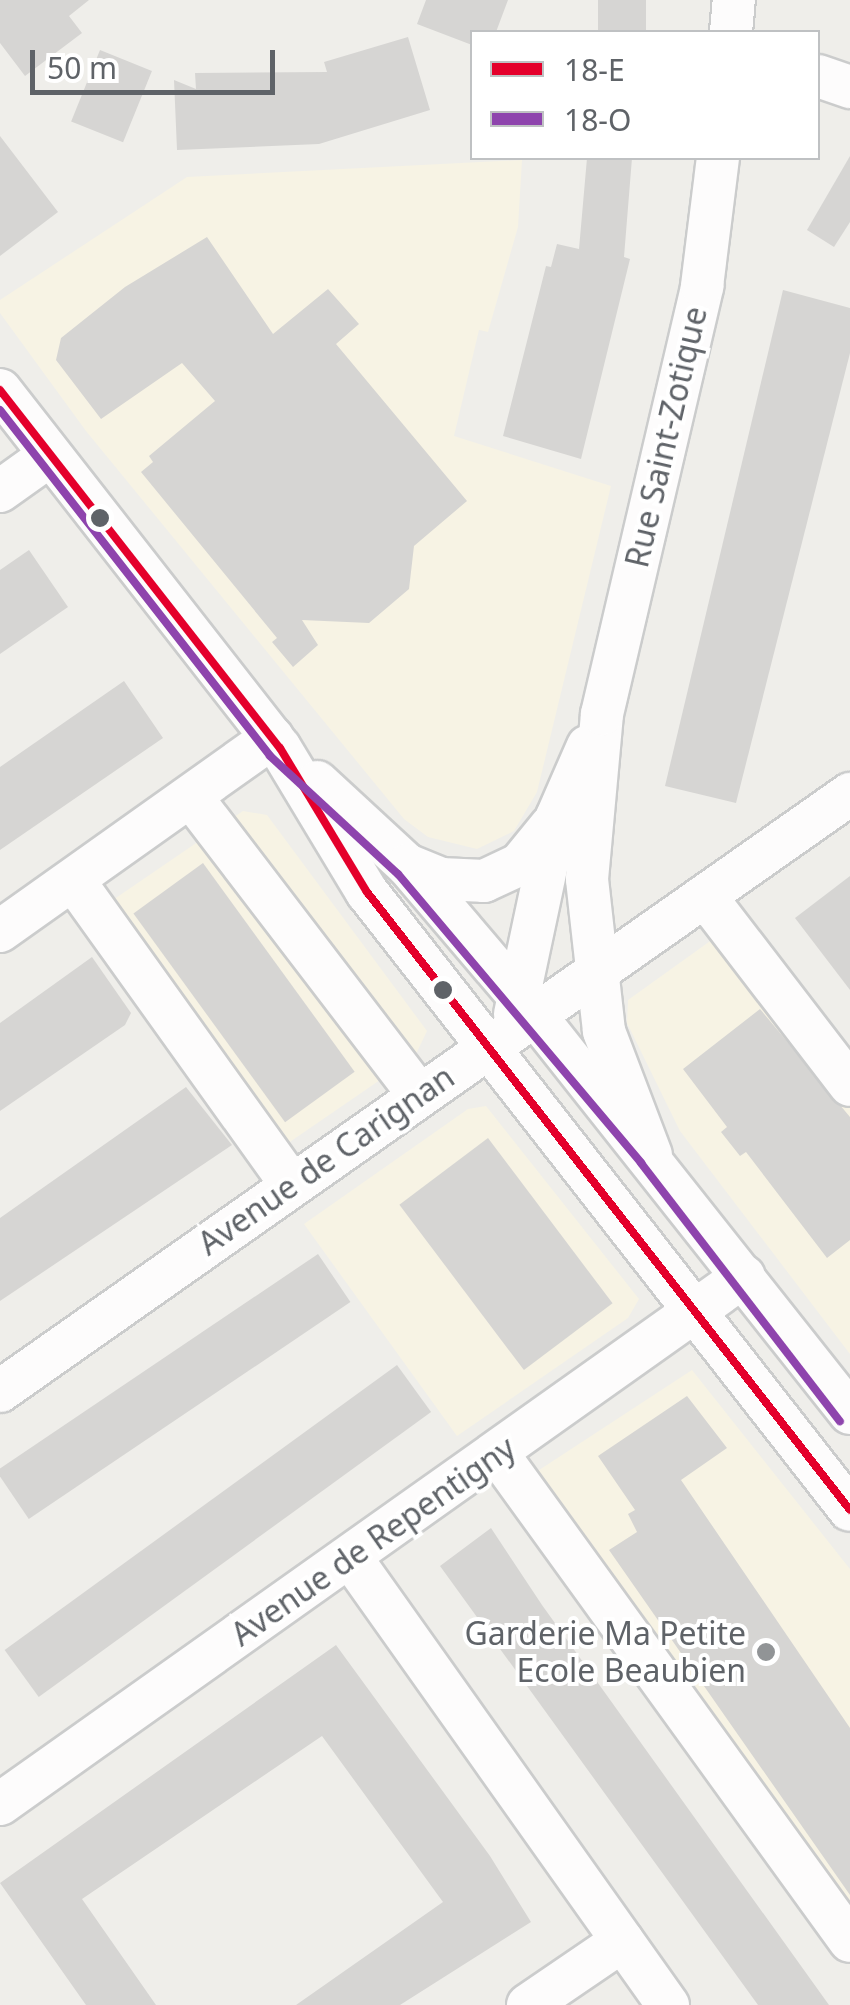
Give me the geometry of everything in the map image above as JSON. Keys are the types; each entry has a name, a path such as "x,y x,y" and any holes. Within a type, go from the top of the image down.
{"street":[{"path":"731,30 734,0"},
{"path":"820,77 850,87"},
{"name":"Rue Saint-Zotique","path":"652,1155 616,1073 593,974 587,879 602,714 702,286 718,160"},
{"path":"0,390 276,743 366,892 652,1155 850,1413"},
{"path":"0,491 49,456"},
{"name":"Rue Saint-Zotique","path":"512,1030 557,817 602,714"},
{"path":"0,932 276,743"},
{"path":"276,743 406,865 696,1310 850,1510"},
{"name":"Avenue de Carignan","path":"0,1390 850,794"},
{"path":"192,798 418,1095"},
{"path":"406,865 441,879 484,881 520,864 557,817"},
{"path":"74,881 291,1184"},
{"path":"705,896 850,1085"},
{"name":"Avenue de Repentigny","path":"0,1804 352,1558 744,1276"},
{"path":"497,1453 850,1941"},
{"path":"352,1558 668,2005"},
{"path":"528,2005 622,1941"}],"shaded area":[{"path":"522,160 518,227 488,332 479,330 454,436 611,486 537,792 514,831 477,849 428,837 404,819 86,431 0,313 0,300 187,177"},
{"path":"243,811 267,815 427,1031 415,1056 281,1148 107,904"},
{"path":"720,934 850,1104 850,1354 680,1131 627,1023 628,1000"},
{"path":"486,1106 639,1299 628,1318 457,1436 304,1224 468,1109"},
{"path":"692,1370 850,1569 850,1914 533,1474"}],"building":[{"path":"0,0 89,0 69,16 82,33 25,76 0,43"},
{"path":"426,0 508,0 497,30 470,30 470,44 417,24"},
{"path":"598,0 646,0 646,30 598,30"},
{"path":"408,37 430,110 319,144 177,150 174,80 196,89 195,73 327,72 324,62"},
{"path":"100,50 152,71 123,142 71,121"},
{"path":"0,136 58,212 0,256"},
{"path":"850,156 850,222 834,247 807,230"},
{"path":"587,160 632,160 624,257 630,259 581,459 503,436 546,266 551,267 557,244 579,249"},
{"path":"207,237 273,334 328,289 359,324 336,344 467,501 414,546 409,589 369,623 302,620 318,645 293,667 272,642 277,638 141,472 153,462 149,456 215,401 182,363 101,419 56,360 61,338 125,287"},
{"path":"783,290 850,308 850,353 736,803 665,786"},
{"path":"29,550 68,607 0,654 0,570"},
{"path":"124,681 163,738 0,850 0,767"},
{"path":"203,863 355,1072 285,1122 133,914"},
{"path":"850,876 850,990 795,918"},
{"path":"92,957 131,1013 125,1025 0,1111 0,1023"},
{"path":"760,1009 850,1117 850,1240 827,1258 746,1152 740,1156 721,1132 727,1127 683,1069"},
{"path":"186,1087 232,1145 0,1301 0,1218"},
{"path":"488,1138 613,1303 524,1370 399,1205"},
{"path":"318,1254 350,1302 29,1519 0,1476 0,1468"},
{"path":"397,1365 431,1412 39,1697 5,1650"},
{"path":"687,1396 727,1448 681,1480 850,1728 850,1895 609,1550 637,1532 628,1514 635,1510 598,1456"},
{"path":"491,1528 829,2005 758,2005 440,1566"},
{"path":"336,1645 490,1856 531,1922 400,2005 296,2005 443,1902 322,1736 82,1899 156,2005 86,2005 0,1883"}],"transit line":[{"name":"18-E","path":"0,390 280,748 367,892 850,1510"},
{"name":"18-O","path":"0,410 270,756 398,874 641,1163 840,1421"}],"place":[{"name":"Garderie Ma Petite Ecole Beaubien","path":"766,1652"}]}
